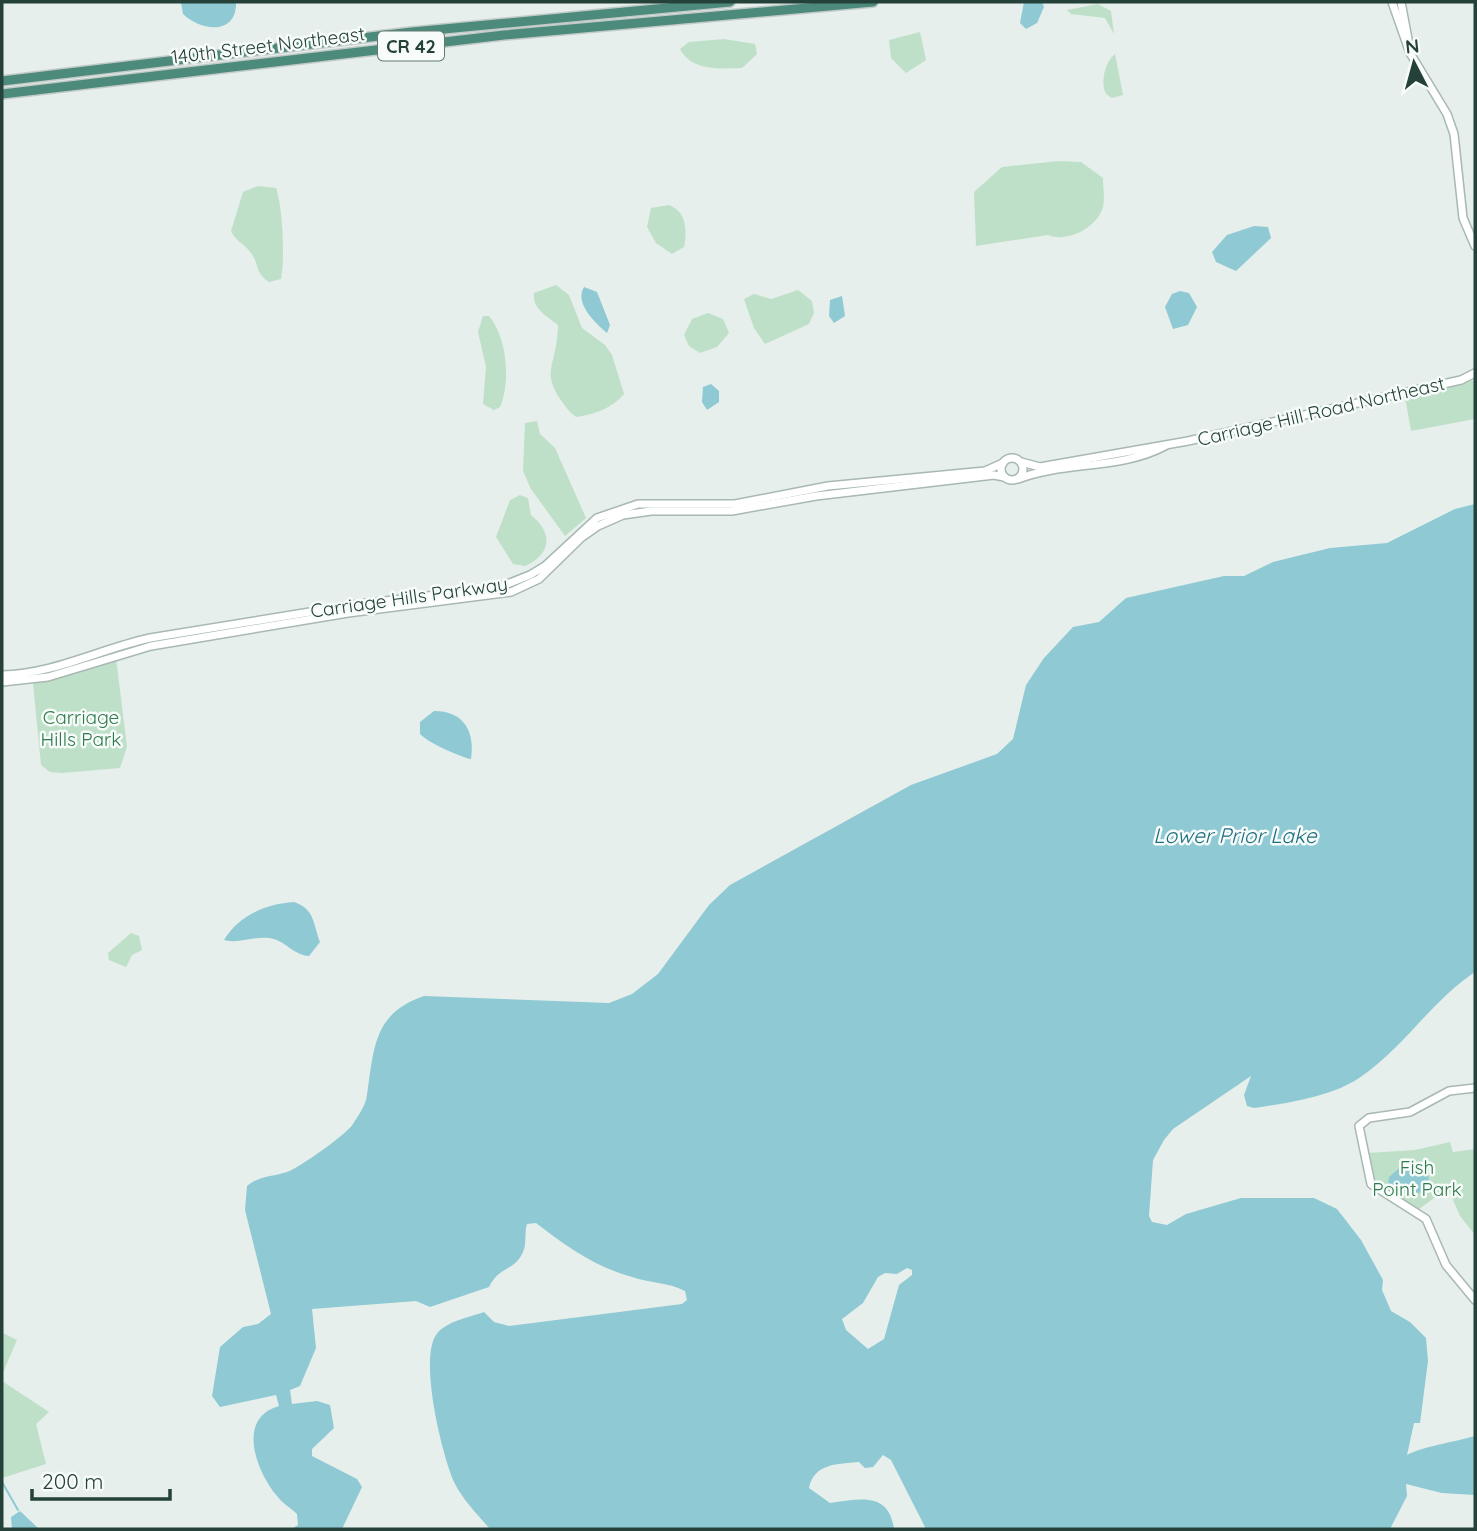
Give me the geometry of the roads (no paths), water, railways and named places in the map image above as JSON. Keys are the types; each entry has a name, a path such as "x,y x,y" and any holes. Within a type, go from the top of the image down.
{"highway":[{"name":"140th Street Northeast","path":"2,81 412,32 730,2"},
{"name":"140th Street Northeast","path":"2,94 504,35 873,2"}],"street":[{"path":"1392,2 1410,53 1447,114 1454,134 1463,218 1475,246"},
{"path":"1401,2 1410,53"},
{"name":"Carriage Hill Road Northeast","path":"1003,463 1011,458 1040,467 1166,445 1461,380 1475,373"},
{"name":"Carriage Hill Road Northeast","path":"1004,477 1011,480 1038,472 1108,463 1166,445"},
{"path":"1018,479 1023,473 1021,462"},
{"path":"1003,463 1004,477"},
{"name":"Carriage Hills Parkway","path":"2,675 64,666 121,645 150,638 359,604 497,588 545,566 583,528 597,518 627,506 736,505 828,486 985,471 1003,463"},
{"name":"Carriage Hills Parkway","path":"2,682 48,677 151,646 348,613 511,592 539,579 581,538 598,526 622,515 650,511 732,511 838,493 994,475 1004,477"},
{"path":"1475,1088 1450,1091 1410,1112 1368,1118 1359,1126 1371,1184 1426,1219 1446,1265 1475,1300"}],"water":[{"path":"181,2 236,2 235,13 225,25 208,27 183,14"},
{"path":"1024,2 1042,2 1044,7 1037,23 1026,29 1020,23"},
{"path":"1254,226 1268,227 1271,238 1236,271 1216,262 1212,252 1227,235"},
{"path":"584,287 597,292 610,325 607,333 584,306"},
{"path":"1180,291 1189,293 1197,307 1188,325 1173,329 1165,307 1172,294"},
{"path":"842,296 845,316 834,323 829,316 830,300"},
{"path":"711,384 719,391 719,402 707,410 702,402 703,387"},
{"name":"Lower Prior Lake","path":"1475,504 1475,972 1444,997 1390,1053 1348,1085 1308,1098 1254,1108 1247,1106 1244,1095 1251,1076 1173,1129 1153,1160 1149,1216 1152,1222 1167,1225 1186,1214 1241,1198 1314,1198 1337,1209 1361,1240 1383,1280 1382,1290 1391,1311 1410,1322 1426,1338 1428,1361 1420,1423 1414,1423 1407,1455 1475,1436 1475,1495 1442,1493 1406,1484 1407,1496 1390,1529 926,1529 891,1460 883,1455 873,1467 865,1468 859,1462 821,1469 809,1488 830,1503 862,1499 879,1503 886,1508 894,1529 490,1529 458,1489 444,1451 434,1408 430,1365 431,1347 440,1330 458,1320 484,1312 494,1322 509,1326 682,1304 687,1300 685,1291 678,1288 618,1273 593,1262 536,1223 527,1224 524,1249 519,1258 498,1275 489,1287 430,1307 416,1301 312,1309 316,1348 300,1386 290,1390 292,1404 317,1401 330,1405 334,1428 312,1449 312,1456 357,1479 362,1487 342,1529 292,1529 298,1525 297,1514 279,1499 269,1485 257,1460 254,1446 254,1433 258,1422 266,1412 279,1406 276,1395 220,1407 212,1396 220,1347 243,1327 258,1324 271,1314 245,1210 247,1186 262,1178 293,1169 349,1129 366,1099 379,1035 395,1012 424,996 609,1003 632,994 658,974 709,905 730,885 911,785 997,754 1013,739 1026,685 1044,658 1073,627 1099,622 1126,598 1224,576 1244,576 1273,562 1330,548 1387,543 1455,509","holes":["907,1268 912,1270 912,1275 899,1285 884,1339 868,1349 846,1330 842,1319 863,1303 878,1277 885,1273 897,1274"]},
{"path":"434,711 453,714 465,724 471,739 471,759 445,749 420,734 420,722"},
{"path":"294,902 310,913 320,942 309,956 269,938 224,940 237,924 254,912 273,905"},
{"path":"1415,1163 1428,1174 1429,1184 1422,1193 1393,1190 1388,1183 1389,1177 1403,1165"},
{"path":"20,1511 39,1529 12,1529 11,1517"}],"waterway":[{"path":"2,1482 18,1510"}],"park label":[{"name":"Carriage Hills Park","path":"81,728"},
{"name":"Fish Point Park","path":"1417,1178"}]}
